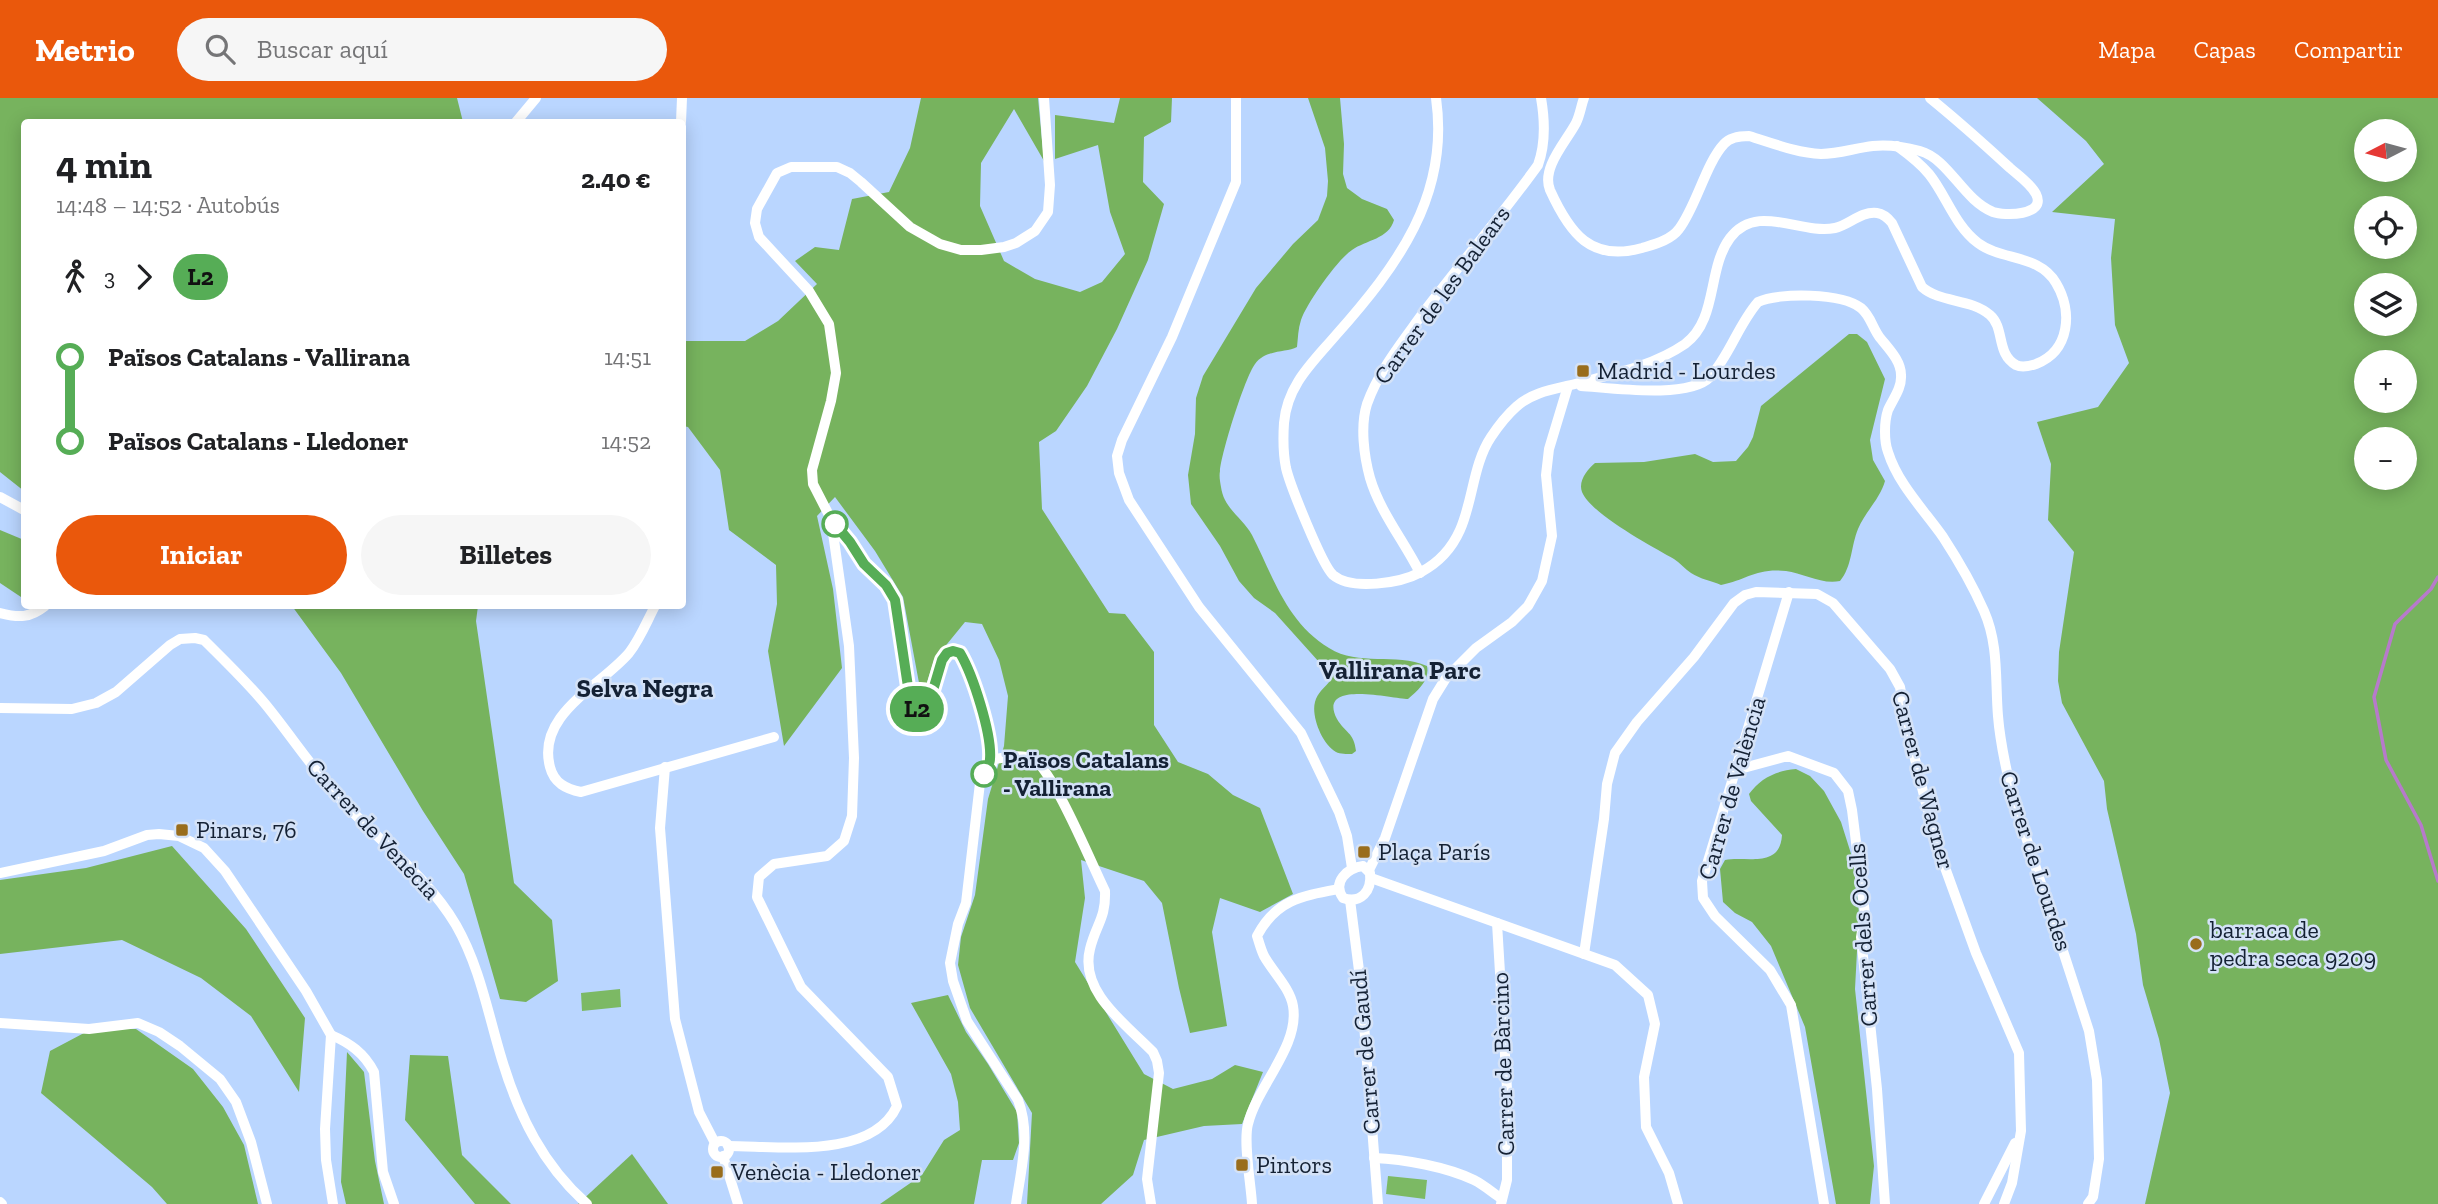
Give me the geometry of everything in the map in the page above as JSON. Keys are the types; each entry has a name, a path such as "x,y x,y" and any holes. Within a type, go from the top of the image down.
{"street":[{"path":"518,119 536,98"},
{"path":"681,119 682,98"},
{"path":"1016,1204 1026,1140 1023,1113 1018,1100 967,1021 953,981 950,963 958,924 966,903 980,783 990,760 983,713 965,662 960,653 953,651 947,653 942,660 928,707 923,710 915,709 910,700 895,600 886,585 864,564 831,519 813,484 811,470 831,401 836,373 829,324 809,291 759,237 755,223 757,209 777,173 792,167 837,167 861,182 910,228 940,244 961,250 1004,247 1035,231 1048,212 1050,186 1044,98"},
{"path":"1236,98 1236,182 1172,337 1122,440 1118,456 1119,473 1129,500 1199,607 1301,733 1339,812 1347,836 1352,868"},
{"path":"1436,98 1436,153 1432,181 1421,215 1381,284 1302,373 1287,408 1283,447 1287,471 1325,566 1342,581 1370,584 1420,573 1446,554 1460,530 1489,439 1516,407 1547,390 1642,365 1687,343 1703,323 1718,260 1732,235 1741,228 1764,221 1835,228 1865,214 1875,212 1885,215 1892,223 1917,279 1929,293 1960,300 1988,314 1993,319 2005,356 2018,366 2028,366 2047,358 2063,343 2065,332 2066,316 2053,278 2048,271 2033,262 1991,250 1975,241 1963,228 1930,175 1897,146"},
{"name":"Carrer de les Balears","path":"1420,573 1378,500 1370,476 1364,431 1366,406 1382,371 1535,169 1542,155 1545,122 1541,98"},
{"path":"1584,98 1578,120 1548,174 1548,185 1580,236 1594,248 1613,253 1654,244 1679,230 1724,143 1734,138 1749,136 1818,154 1874,146 1897,146 1924,152 1934,158 1971,198 1995,213 2007,215 2029,212 2036,207 2036,193 2024,180 1930,98"},
{"path":"1535,169 1548,174"},
{"name":"Carrer de Lourdes","path":"1568,386 1675,390 1695,386 1709,379 1758,302 1766,298 1786,296 1834,298 1860,307 1869,317 1873,330 1895,356 1901,375 1899,390 1887,412 1887,451 1895,468 1965,575 1984,610 1992,632 1996,655 1998,716 2007,774 2021,825 2089,1031 2097,1080 2099,1159 2093,1197 2088,1204"},
{"path":"1568,386 1549,449 1546,475 1552,536 1542,581 1528,606 1512,622 1476,648 1446,678 1433,699 1370,874 1369,888 1362,897 1350,900 1343,898 1339,889 1339,883 1352,868 1363,866 1370,874 1615,965 1648,995 1655,1024 1644,1077 1646,1127 1669,1173 1678,1204"},
{"path":"0,497 21,508"},
{"path":"665,767 660,828 674,1019 699,1112 715,1143 714,1153 718,1156 726,1151 846,1144 876,1131 891,1118 897,1107 888,1077 801,987 757,897 759,877 774,864 827,856 844,841 852,816 854,758 849,646 831,519"},
{"name":"Carrer de Wagner","path":"1584,954 1607,784 1615,753 1637,722 1694,657 1734,603 1745,595 1756,592 1817,593 1833,603 1890,669 1900,687 1935,840 1976,953 2019,1053 2021,1131"},
{"name":"Carrer de València","path":"1789,592 1702,881 1703,898 1715,916 1770,970 1791,1005 1824,1204"},
{"path":"0,613 23,617 41,609"},
{"path":"653,609 630,652 566,710 554,728 548,761 558,783 581,792 774,737"},
{"name":"Carrer de Venècia","path":"0,708 72,709 96,703 116,692 180,639 204,640 266,705 334,792 388,849 421,877 441,902 461,934 477,972 501,1060 529,1130 558,1175 587,1204"},
{"path":"990,760 1023,756 1040,764 1105,891 1105,910 1090,947 1088,963 1099,996 1153,1052 1157,1061 1159,1073 1147,1179 1151,1204"},
{"name":"Carrer dels Ocells","path":"1736,770 1788,756 1833,773 1848,791 1865,914 1861,937 1877,1089 1885,1204"},
{"path":"0,873 104,852 147,835 179,836 204,848 232,882 306,991 331,1035 325,1129 326,1160 333,1204"},
{"path":"1252,1204 1247,1127 1255,1100 1286,1046 1294,1023 1290,998 1263,954 1257,936 1266,918 1289,901 1339,889"},
{"name":"Carrer de Gaudí","path":"1350,900 1361,986 1378,1204"},
{"name":"Carrer de Bàrcino","path":"1497,923 1507,1089 1507,1180 1502,1201"},
{"path":"0,1023 89,1029 138,1023 159,1032 180,1046 220,1079 236,1101 251,1142 267,1204"},
{"path":"331,1035 346,1041 367,1058 374,1072 383,1172 394,1204"},
{"path":"1984,1204 2021,1131"},
{"path":"2004,1204 2012,1183 2021,1131"},
{"path":"726,1151 737,1204"},
{"path":"1374,1158 1431,1167 1474,1180 1502,1201"}],"green space":[{"path":"0,98 457,98 462,119 21,119 21,489 0,472"},
{"path":"921,98 1038,98 1044,161 1014,109 981,163 980,206 1004,261 1035,279 1080,292 1102,282 1125,254 1110,212 1098,145 1055,159 1055,115 1114,123 1120,98 1172,98 1171,122 1144,137 1143,182 1164,204 1148,260 1117,329 1087,386 1056,431 1039,442 1042,509 1109,613 1125,614 1154,652 1154,725 1178,762 1208,774 1233,795 1260,808 1293,894 1260,912 1220,898 1212,932 1227,1026 1190,1033 1162,903 1144,881 1081,860 1085,898 1075,962 1144,1074 1173,1089 1212,1079 1235,1065 1263,1072 1242,1124 1204,1126 1144,1140 1133,1175 1101,1204 1027,1204 1032,1113 970,1008 958,965 961,937 975,895 988,799 1004,746 1008,696 999,660 982,624 965,622 934,660 922,699 903,597 875,551 835,497 817,516 833,589 842,668 784,746 768,651 777,604 776,565 729,530 720,470 686,427 686,341 745,341 778,321 817,284 795,261 815,247 839,250 852,199 889,192 910,148"},
{"path":"1308,98 1340,98 1344,144 1343,174 1347,188 1362,199 1387,209 1394,220 1387,231 1352,250 1331,272 1304,313 1297,347 1265,356 1255,364 1234,416 1221,462 1220,477 1223,495 1229,507 1252,535 1291,612 1314,637 1329,648 1352,657 1402,660 1427,666 1425,680 1408,699 1359,694 1337,699 1333,707 1340,724 1353,740 1356,751 1352,754 1338,753 1331,748 1316,722 1315,702 1331,680 1328,672 1275,613 1254,598 1239,581 1220,546 1191,504 1188,475 1195,434 1196,398 1203,376 1256,288 1293,244 1318,220 1327,196 1325,148"},
{"path":"2037,98 2438,98 2438,1204 2145,1204 2170,1093 2159,1039 2143,985 2136,934 2107,809 2104,781 2062,703 2058,681 2059,652 2074,552 2048,520 2051,464 2037,422 2098,407 2129,363 2115,325 2111,258 2115,219 2052,212 2104,164 2086,141"},
{"path":"1849,334 1857,334 1867,342 1885,379 1870,440 1873,460 1885,481 1858,529 1847,569 1840,581 1819,580 1792,572 1775,571 1721,585 1695,575 1610,520 1588,501 1582,492 1582,480 1595,463 1644,462 1695,454 1713,462 1736,461 1753,437 1761,406"},
{"path":"0,530 21,539 21,597 0,583"},
{"path":"294,609 478,609 476,621 514,883 552,920 558,981 526,1002 500,999 464,874 341,673"},
{"path":"1796,769 1810,776 1824,791 1841,822 1853,860 1859,913 1855,989 1874,1166 1870,1204 1836,1204 1805,1027 1771,946 1752,922 1735,913 1723,902 1720,869 1725,860 1769,857 1780,846 1782,835 1751,801 1749,794 1769,776"},
{"path":"172,846 246,929 305,1018 299,1092 251,1016 201,978 122,940 0,954 0,880 86,868"},
{"path":"620,989 621,1007 582,1011 581,993"},
{"path":"948,995 966,1032 1017,1112 1019,1143 1013,1160 982,1160 974,1204 880,1204 922,1175 944,1140 960,1130 958,1102 951,1074 911,1003"},
{"path":"136,1029 193,1069 223,1107 244,1145 258,1204 167,1204 152,1187 41,1093 50,1051 84,1033"},
{"path":"347,1052 364,1072 375,1161 384,1204 346,1204 341,1182"},
{"path":"410,1055 448,1056 462,1155 511,1204 475,1204 405,1120"},
{"path":"632,1154 668,1204 578,1204"},
{"path":"1388,1176 1427,1180 1425,1199 1386,1194"}],"waterway":[{"path":"2438,577 2431,589 2395,624 2374,697 2386,760 2421,825 2438,881"}],"bus line":[{"name":"L2","path":"835,524 864,564 886,585 895,600 910,700 915,709 923,710 928,707 942,660 947,653 960,653 983,713 990,760 984,774"}],"place":[{"name":"Madrid - Lourdes","path":"1583,371"},
{"name":"Països Catalans - Vallirana","path":"984,774"},
{"name":"Pinars, 76","path":"182,830"},
{"name":"Plaça París","path":"1364,852"},
{"name":"barraca de pedra seca 9209","path":"2196,944"},
{"name":"Pintors","path":"1242,1165"},
{"name":"Venècia - Lledoner","path":"717,1172"}],"district":[{"name":"Vallirana Parc","path":"1400,670"},
{"name":"Selva Negra","path":"645,688"}]}
